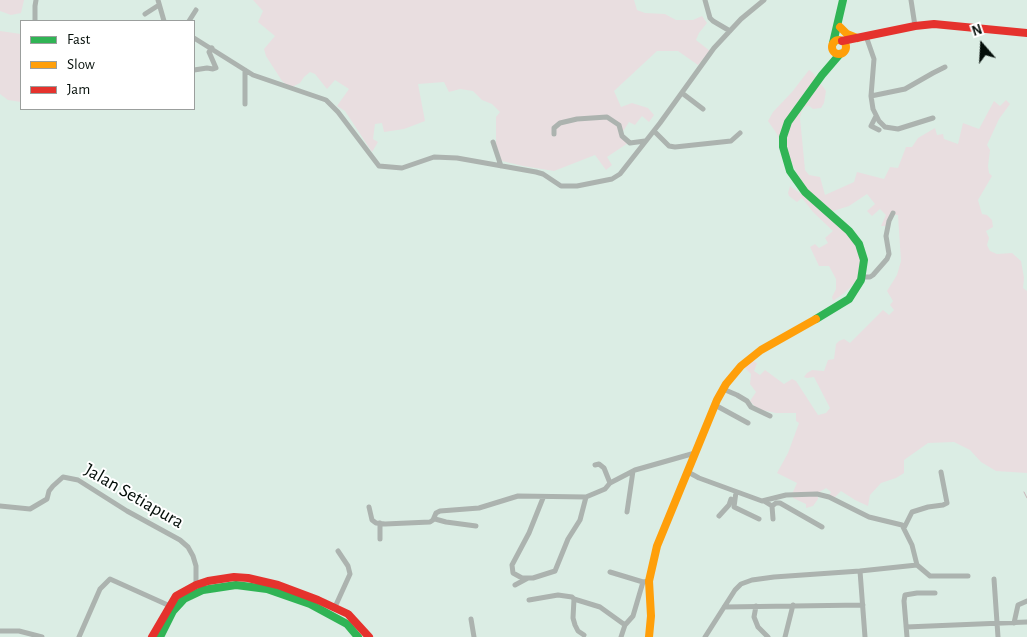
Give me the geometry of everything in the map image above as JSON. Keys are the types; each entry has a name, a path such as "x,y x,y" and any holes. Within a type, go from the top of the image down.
{"main road":[{"path":"843,0 839,23 836,26 837,43 834,52 842,52 868,37"},
{"path":"839,23 847,34 857,38"},
{"path":"837,43 914,26 934,24 1027,33"},
{"path":"649,637 651,616 646,582 657,546 715,405 724,389 741,366 761,350 840,306 856,290 862,277 864,260 859,244 849,231 805,192 794,178 785,159 783,147 785,129 793,114 846,46 837,43"},
{"path":"822,75 837,43"},
{"path":"152,637 176,596 225,578 248,578 300,592 335,607 352,618 369,637"},
{"path":"160,637 173,611 196,589 203,590 236,585 267,589 310,604 347,624 358,637"}],"street":[{"path":"35,20 34,6 36,0"},
{"path":"705,0 710,18 730,30"},
{"path":"195,39 252,74 326,100 338,112 379,166 402,168 442,156 544,174 561,186 577,186 615,177 626,168 714,48 730,30 764,0"},
{"path":"911,0 914,26"},
{"path":"145,14 158,2 164,20"},
{"path":"189,20 196,10"},
{"path":"868,37 874,59 872,109 876,116 886,127 898,129 932,118"},
{"path":"195,70 216,68 210,52 212,48"},
{"path":"872,96 906,89 933,72 945,67"},
{"path":"245,70 245,104"},
{"path":"682,93 703,109"},
{"path":"876,116 871,126 879,130"},
{"path":"554,134 554,128 560,123 577,119 607,117 619,125 622,136 630,143 645,141"},
{"path":"654,131 669,146 675,147 732,141 740,133"},
{"path":"493,142 501,166"},
{"path":"862,277 873,274 887,260 889,254 886,236 893,213"},
{"path":"724,389 745,399 751,407 770,416"},
{"path":"715,405 748,423"},
{"path":"435,519 436,513 440,510 479,508 518,496 543,498 586,497 605,489 610,482 634,471 695,453"},
{"path":"594,466 599,464 604,468 610,482"},
{"path":"627,512 634,471"},
{"path":"688,472 764,501 772,506"},
{"path":"904,528 912,512 947,503 941,472"},
{"name":"Jalan Setiapura","path":"0,506 30,509 47,499 52,486 63,477 78,480 127,511 180,540 193,556 196,566 196,589"},
{"path":"719,516 730,503 735,491"},
{"path":"735,491 734,507 759,519"},
{"path":"764,501 786,495 817,494 829,497 869,517 898,524 904,528 912,545 917,565 930,576 968,576"},
{"path":"543,498 529,533 512,565 513,573 522,578 545,575 555,571 568,539 580,520 586,497"},
{"path":"772,506 780,503 822,527"},
{"path":"772,506 773,518"},
{"path":"369,507 372,520 380,524 430,522 435,519 476,526"},
{"path":"380,524 380,539"},
{"path":"335,607 350,574 348,566 338,551"},
{"path":"704,637 735,590 742,584 752,580 917,565"},
{"path":"860,571 865,637"},
{"path":"610,572 646,582 633,616 625,625 621,637"},
{"path":"515,585 528,578"},
{"path":"994,579 998,637"},
{"path":"79,637 100,589 110,580 170,606"},
{"path":"906,637 905,595 935,592"},
{"path":"529,600 567,596 600,607 625,625"},
{"path":"574,599 573,618 578,631 584,635"},
{"path":"1014,623 1018,605 1027,601"},
{"path":"785,637 793,605"},
{"path":"724,607 863,605"},
{"path":"756,606 754,617 758,627 768,637"},
{"path":"471,619 474,637"},
{"path":"906,627 1027,622"},
{"path":"0,631 19,631 42,637"}],"shaded area":[{"path":"0,0 24,0 21,13 11,15 0,11"},
{"path":"253,0 634,0 637,10 645,13 665,14 676,20 693,20 702,16 707,23 696,40 710,51 698,65 678,51 657,51 614,91 621,107 632,103 648,108 654,115 649,122 642,116 635,125 629,122 620,136 628,143 607,157 612,165 606,170 595,155 554,171 502,161 496,145 496,117 500,112 492,104 482,100 473,91 460,89 449,92 444,82 418,84 425,121 404,129 384,132 382,123 375,124 373,139 378,142 372,152 345,111 337,106 349,89 335,80 327,89 315,74 310,72 300,83 290,88 282,81 266,56 264,49 275,36 258,22 263,11"},
{"path":"0,31 20,34 20,102 8,100 0,94"},
{"path":"809,70 826,91 821,108 813,109 808,105 802,110 800,118 805,170 809,175 820,177 825,195 854,182 857,172 884,179 890,167 898,168 906,147 912,147 918,138 935,128 937,135 943,134 944,139 958,144 963,123 979,129 994,101 1000,106 1006,100 1010,104 999,119 987,145 990,150 989,173 992,176 978,200 982,214 987,215 992,220 993,227 986,231 989,238 987,245 990,251 997,254 1012,253 1021,261 1024,278 1023,288 1027,291 1027,473 996,471 981,462 970,450 954,442 928,443 904,460 904,473 881,483 870,495 868,506 841,491 834,498 829,496 831,492 826,488 818,493 818,499 813,506 806,508 806,504 793,498 792,494 797,483 777,473 788,453 799,423 796,421 796,413 776,413 757,409 750,401 756,392 750,384 751,374 743,366 751,360 757,363 754,371 760,375 765,370 784,384 792,379 796,381 818,415 826,413 830,408 814,377 804,377 812,370 824,371 828,360 834,359 836,344 839,341 844,339 850,343 883,310 889,315 894,310 890,305 893,301 887,291 897,275 901,261 898,215 890,215 887,226 881,226 886,215 880,209 872,216 867,211 875,204 867,194 849,206 833,211 848,231 862,258 858,280 833,301 832,297 836,289 836,279 829,266 819,266 810,247 815,244 819,248 828,243 825,238 833,231 813,212 802,198 797,202 789,196 790,186 804,196 802,182 777,134 768,121 773,112"}],"waterway":[{"path":"1024,492 1027,498"}],"traffic: fast":[{"path":"833,43 843,0"},
{"path":"816,319 849,299 861,280 864,260 859,244 849,231 805,192 790,171 783,147 783,137 788,122 822,75 840,54"},
{"path":"160,637 173,611 184,599 203,590 236,585 267,589 310,604 347,624 358,637"}],"traffic: slow":[{"path":"840,27 847,34 857,38"},
{"path":"839,40 844,42 846,47 844,52 839,54 834,52 832,47 834,42 839,40"},
{"path":"649,637 651,616 649,581 657,546 717,400 726,384 741,366 761,350 816,319"}],"traffic: jam":[{"path":"842,41 934,24 1027,33"},
{"path":"152,637 176,596 208,581 234,577 248,578 278,585 318,600 348,614 369,637"}]}
